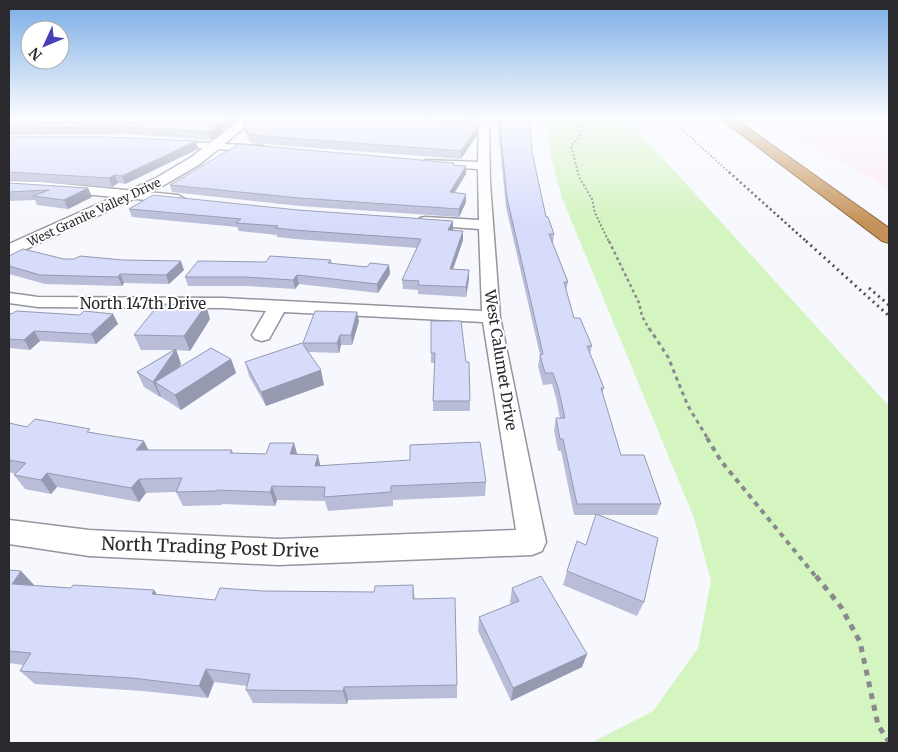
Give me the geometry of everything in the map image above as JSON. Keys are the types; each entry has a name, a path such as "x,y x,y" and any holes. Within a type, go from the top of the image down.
{"highway":[{"path":"774,153 889,237"}],"street":[{"name":"West Granite Valley Drive","path":"9,251 161,181 203,153"},
{"name":"West Calumet Drive","path":"483,153 491,317 532,542"},
{"path":"412,162 483,166"},
{"path":"9,185 133,194 193,201"},
{"path":"407,220 485,225"},
{"name":"North 147th Drive","path":"9,298 38,302 278,305 491,317"},
{"path":"262,335 278,305"},
{"name":"North Trading Post Drive","path":"9,532 89,543 278,552 532,542"}],"path":[{"path":"572,153 580,178 596,205 595,213 639,303 642,316 657,343 668,357 688,406 721,461 841,607 860,642 878,725 889,742"}],"shaded area":[{"path":"826,153 889,153 889,189"}],"green space":[{"path":"658,153 889,406 889,743 591,743 653,711 698,648 711,581 694,518 562,198 550,154"}],"building":[{"path":"9,153 170,153 122,176 115,175 109,178 9,172"},
{"path":"224,153 342,153 454,163 453,165 466,166 450,192 466,194 459,209 299,198 170,185"},
{"path":"503,153 532,153 546,217 548,217 554,234 549,234 568,282 564,282 574,318 580,318 592,346 587,346 604,388 601,388 621,455 644,455 661,504 577,504 563,439 560,439 556,418 565,418 558,387 553,373 545,373 540,355 543,354 507,198"},
{"path":"9,183 88,188 64,200 33,196 49,190 9,192"},
{"path":"153,195 298,210 453,221 448,230 463,231 450,269 469,270 466,287 418,285 419,281 402,280 421,239 294,230 275,228 278,226 236,223 241,219 129,209"},
{"path":"23,249 64,259 74,259 80,256 123,260 181,261 166,275 120,274 118,277 40,275 9,266 9,256"},
{"path":"270,256 331,260 328,263 367,267 370,263 389,265 377,284 297,275 293,280 245,277 185,277 198,261 266,262"},
{"path":"159,304 206,305 184,336 134,335"},
{"path":"16,311 80,315 84,311 113,314 91,334 34,331 24,340 9,339 9,313 12,314"},
{"path":"315,311 357,312 351,335 340,335 337,343 303,343"},
{"path":"431,321 461,321 466,362 469,362 470,401 433,401 435,353 431,353"},
{"path":"302,343 321,370 261,392 245,362"},
{"path":"211,348 231,359 175,395 155,382"},
{"path":"176,349 153,382 137,372"},
{"path":"35,419 90,429 87,432 144,441 136,450 232,450 230,453 266,454 270,443 294,443 290,454 318,455 315,466 410,460 410,445 480,442 486,482 391,486 391,492 324,497 325,487 272,486 270,492 216,490 176,492 182,478 139,479 131,488 47,473 41,480 14,475 26,463 9,460 9,423 27,427"},
{"path":"596,514 658,538 644,602 567,571 577,541 586,545"},
{"path":"9,570 21,571 12,584 71,588 73,585 154,590 152,594 215,600 220,588 263,591 374,592 375,586 413,585 413,599 455,598 457,685 344,687 343,691 246,690 250,674 206,669 199,686 132,678 20,671 31,653 9,651"},
{"path":"541,576 587,654 513,688 479,617 519,601 512,588"}],"railway":[{"path":"708,153 730,173"},
{"path":"729,172 807,242"},
{"path":"806,241 889,316"},
{"path":"869,288 889,305"}]}
